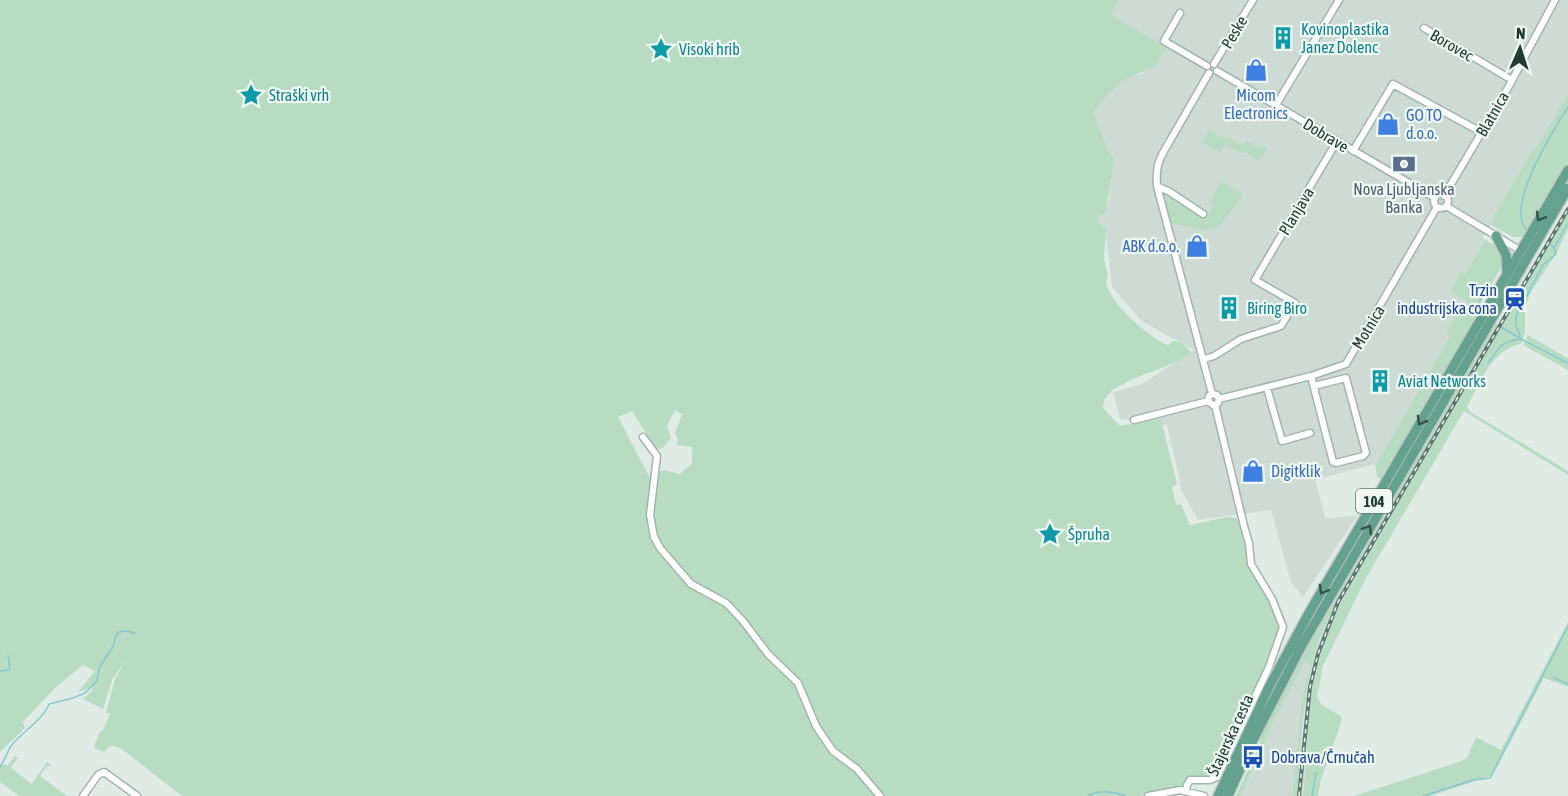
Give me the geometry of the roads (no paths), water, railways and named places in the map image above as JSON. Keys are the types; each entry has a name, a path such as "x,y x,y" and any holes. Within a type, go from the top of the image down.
{"main road":[{"name":"104","path":"1273,688 1322,608 1524,253 1568,170"},
{"name":"104","path":"1273,688 1315,603 1507,275 1568,188"},
{"path":"1496,236 1506,255 1507,275"},
{"name":"Štajerska cesta","path":"1218,796 1273,688"},
{"name":"Štajerska cesta","path":"1228,796 1273,688"}],"street":[{"name":"Peske","path":"1212,69 1253,0"},
{"path":"1276,105 1339,0"},
{"name":"Blatnica","path":"1444,196 1512,80 1552,1"},
{"name":"Dobrave","path":"1180,13 1164,41 1435,198"},
{"name":"Borovec","path":"1424,28 1512,80"},
{"path":"1134,420 1208,401 1212,394 1157,186 1156,174 1158,162 1212,69"},
{"path":"1353,151 1393,84 1481,132"},
{"name":"Planjava","path":"1204,359 1214,356 1240,339 1281,326 1295,303 1255,280 1337,141"},
{"path":"1157,186 1203,214"},
{"path":"1446,206 1448,201 1444,196 1438,195 1434,204 1437,207 1446,206 1524,253"},
{"name":"Motnica","path":"1217,402 1346,364 1437,207"},
{"path":"1311,376 1333,462 1363,456 1366,453 1346,378 1314,386"},
{"path":"1267,388 1282,441 1310,433"},
{"path":"1186,791 1190,780 1210,780 1217,777 1269,667 1283,627 1272,599 1251,564 1249,543 1217,395 1212,394"},
{"path":"1208,401 1210,405 1217,402"},
{"path":"643,437 657,456 650,515 654,537 660,548 691,584 726,603 768,654 798,683 816,726 833,751 857,769 880,796"},
{"path":"83,796 98,776 104,772 137,796"},
{"path":"1148,796 1171,790 1204,796"}],"waterway":[{"path":"1527,230 1522,219 1522,204 1526,187 1552,132 1568,107"},
{"path":"1554,248 1568,223"},
{"path":"1550,244 1556,254 1543,265 1516,316 1516,325 1521,339 1568,363"},
{"path":"1475,313 1482,296"},
{"path":"1470,313 1478,314"},
{"path":"1501,327 1521,339"},
{"path":"1488,363 1501,346 1520,339"},
{"path":"1423,796 1473,780 1490,778 1568,626"},
{"path":"0,767 11,746 38,720 49,704 85,693 97,681 99,668 114,645 119,632 135,633"},
{"path":"0,671 10,670 8,655"},
{"path":"1554,678 1568,684"},
{"path":"1312,796 1316,772"},
{"path":"1088,796 1102,792 1126,796"}],"railway":[{"path":"1299,796 1310,687 1318,654 1338,602 1568,209"}],"place":[{"name":"Kovinoplastika Janez Dolenc","path":"1283,38"},
{"name":"Visoki hrib","path":"661,49"},
{"name":"Micom Electronics","path":"1256,70"},
{"name":"Straški vrh","path":"251,95"},
{"name":"GO TO d.o.o.","path":"1388,124"},
{"name":"Nova Ljubljanska Banka","path":"1404,164"},
{"name":"ABK d.o.o.","path":"1197,246"},
{"name":"Trzin industrijska cona","path":"1515,299"},
{"name":"Biring Biro","path":"1229,308"},
{"name":"Aviat Networks","path":"1380,381"},
{"name":"Digitklik","path":"1253,471"},
{"name":"Špruha","path":"1050,534"},
{"name":"Dobrava/Črnučah","path":"1253,757"}]}
